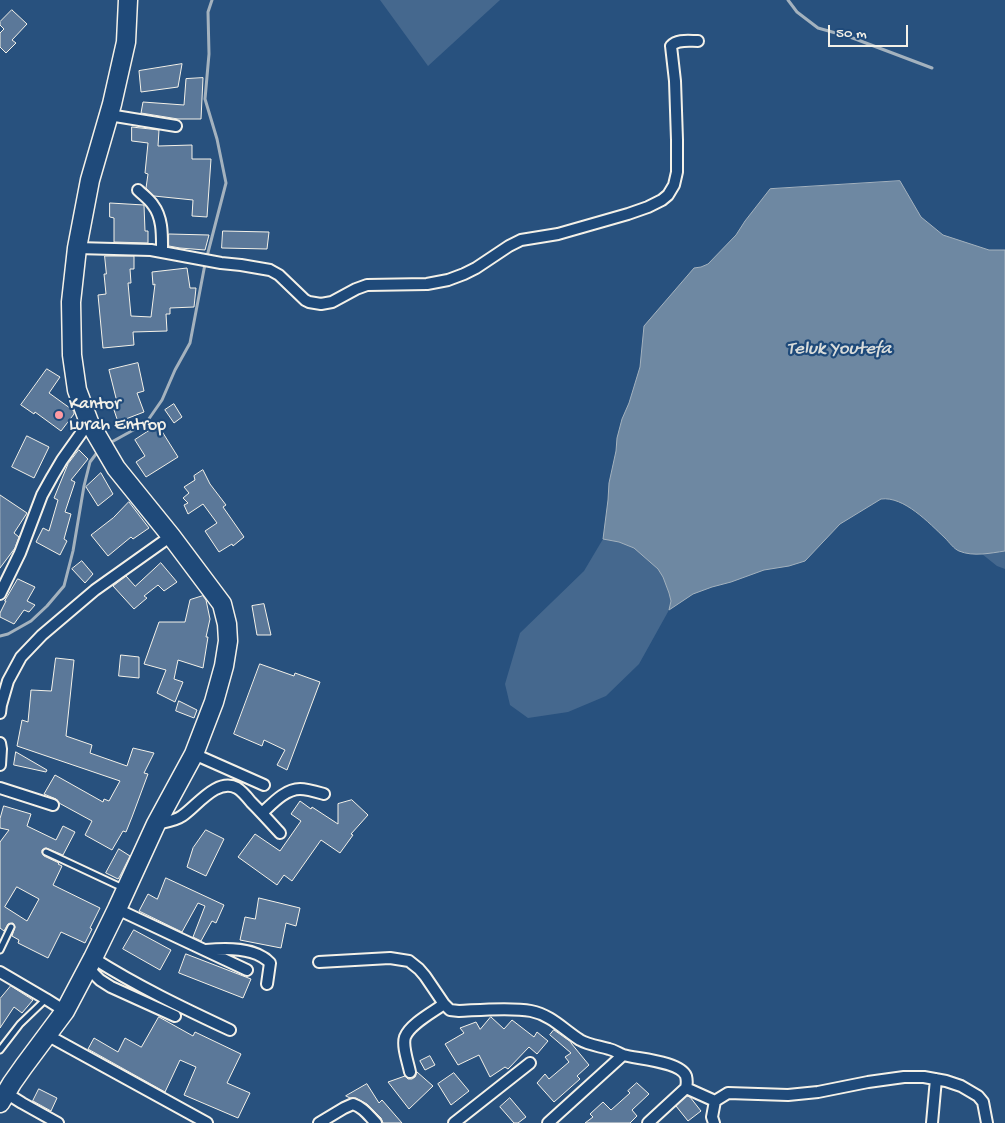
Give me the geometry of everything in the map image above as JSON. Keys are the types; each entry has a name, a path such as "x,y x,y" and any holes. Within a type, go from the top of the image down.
{"highway":[{"path":"3,1098 65,1011 91,963 156,824 194,754 214,702 224,666 228,641 227,624 222,604 171,536 116,468 89,422 77,390 72,355 71,302 77,248 90,180 109,115 126,42 128,0"}],"street":[{"path":"77,248 133,249 270,270 279,275 305,300 321,304 332,302 367,285 427,284 448,280 476,268 521,240 558,234 648,207 668,195 674,185 677,172 675,81 671,46 672,43 680,41 698,41"},
{"path":"109,115 176,126"},
{"path":"138,190 157,212 167,253"},
{"path":"0,594 20,553 42,495 62,460 89,422"},
{"path":"0,713 8,681 21,657 42,635 95,590 171,536"},
{"path":"0,743 0,765"},
{"path":"194,754 264,785"},
{"path":"156,824 175,820 209,792 227,786 236,787 280,833"},
{"path":"0,788 53,805"},
{"path":"262,813 279,798 290,792 300,789 324,794"},
{"path":"117,909 246,970"},
{"path":"205,951 218,949 241,950 266,958 270,963 267,984"},
{"path":"319,962 390,958 409,961 426,976 450,1010 518,1009 532,1011 548,1016 579,1040 588,1044 610,1049 623,1055 675,1067 686,1076 686,1088 648,1123"},
{"path":"91,963 100,980 105,984 175,1016"},
{"path":"91,963 122,976 230,1030"},
{"path":"0,972 65,1011"},
{"path":"410,1072 405,1050 405,1037 412,1026 444,1004"},
{"path":"47,1035 207,1123"},
{"path":"548,1123 623,1055"},
{"path":"454,1123 530,1063"},
{"path":"714,1123 712,1117 716,1101 728,1093 788,1095 818,1092 904,1077 924,1077 961,1086 978,1096 983,1102 987,1123"},
{"path":"932,1123 936,1079"},
{"path":"686,1088 716,1101"},
{"path":"3,1098 22,1103 58,1123"},
{"path":"319,1123 353,1104 364,1110 376,1123"}],"lane":[{"path":"46,852 125,890"},
{"path":"0,950 11,927"},
{"path":"0,1050 30,1014 46,999"}],"shaded area":[{"path":"380,0 500,0 428,66"},
{"path":"603,539 619,542 634,548 658,569 669,593 671,601 669,610 639,664 606,696 568,712 528,718 510,705 505,684 520,633 584,571"},
{"path":"1005,551 1005,569 997,566 982,554"}],"water":[{"name":"Teluk Youtefa","path":"900,181 921,217 943,235 989,250 1005,250 1005,551 976,554 959,551 924,518 907,506 890,499 881,499 840,524 805,561 764,570 712,587 693,594 669,610 671,601 669,593 658,569 634,548 619,542 603,539 609,483 617,438 640,367 644,326 694,268 708,264 736,235 770,189"}],"building":[{"path":"12,10 27,24 12,40 16,43 6,53 0,47 0,33 4,29 0,22"},
{"path":"182,64 178,87 141,92 139,71"},
{"path":"203,78 201,119 178,119 141,113 143,102 184,105 186,79"},
{"path":"132,127 159,130 158,146 192,145 192,159 211,159 207,217 192,216 193,200 154,196 146,188 148,174 145,173 148,143 132,141"},
{"path":"110,203 144,205 145,231 148,231 148,243 114,242 114,218 110,217"},
{"path":"223,231 269,232 267,249 222,248"},
{"path":"169,234 209,235 205,250 169,246"},
{"path":"105,256 134,256 134,269 130,269 131,283 128,283 131,316 151,317 155,284 153,285 152,272 187,268 190,288 196,288 194,307 170,308 170,314 166,314 167,331 133,332 134,345 103,348 98,295 106,294"},
{"path":"138,363 144,391 137,393 144,412 118,422 113,407 118,406 109,370"},
{"path":"47,369 60,377 49,393 74,411 74,414 61,431 35,412 34,414 21,405"},
{"path":"174,404 182,417 174,423 165,410"},
{"path":"158,425 178,457 146,477 136,462 145,456 135,440"},
{"path":"27,436 49,447 34,478 12,467"},
{"path":"79,450 88,459 71,480 75,482 65,512 71,514 64,539 67,541 60,555 36,542 43,528 49,531 58,500 54,498 68,464"},
{"path":"203,470 210,484 226,505 223,507 244,537 233,546 232,544 219,552 205,531 217,523 203,504 188,514 184,505 188,503 183,498 189,493 184,487 195,480 194,476"},
{"path":"101,473 113,494 98,506 86,487"},
{"path":"0,495 27,513 14,533 19,537 15,548 0,568"},
{"path":"129,502 149,528 133,539 131,537 108,556 91,535 113,518"},
{"path":"82,561 93,574 85,583 72,569"},
{"path":"161,563 177,582 164,591 158,585 144,596 147,598 134,609 113,586 126,576 135,586"},
{"path":"18,579 35,587 27,601 35,605 29,612 24,610 14,624 0,617 0,613"},
{"path":"203,596 206,600 210,619 203,668 178,660 174,679 183,682 175,702 157,693 166,670 144,664 159,622 185,622 190,600"},
{"path":"264,604 271,635 257,635 252,606"},
{"path":"121,655 139,657 139,678 119,676"},
{"path":"56,658 74,660 66,736 92,745 90,753 127,766 133,748 154,753 144,773 148,774 126,832 123,831 112,850 85,835 92,821 59,803 56,799 44,794 55,775 103,802 104,799 109,801 120,781 17,746 22,720 28,722 31,690 51,691"},
{"path":"260,664 294,676 295,673 320,682 287,770 277,765 285,750 264,740 262,746 234,734"},
{"path":"179,701 197,710 194,718 176,711"},
{"path":"16,752 47,770 46,772 14,765"},
{"path":"352,800 368,815 351,834 353,835 340,853 321,840 292,881 284,875 277,885 238,857 255,834 280,851 301,821 291,814 300,801 338,824 338,804"},
{"path":"4,806 31,814 27,826 56,840 63,826 75,832 63,855 46,848 42,850 42,853 62,866 53,885 100,908 85,943 61,932 48,958 18,943 19,940 12,936 15,927 13,923 8,924 4,931 0,928 0,842 9,830 0,828 0,819","holes":["17,887 39,899 27,921 5,907"]},
{"path":"206,830 224,839 206,876 187,867 193,848"},
{"path":"119,849 130,856 118,879 106,873"},
{"path":"166,878 224,905 216,923 212,921 201,941 193,937 205,906 198,903 182,932 139,911 148,894 157,899"},
{"path":"259,898 300,908 296,926 286,923 281,948 240,940 245,917 255,919"},
{"path":"134,930 171,950 160,970 123,949"},
{"path":"186,954 251,979 243,998 179,973"},
{"path":"11,986 33,1000 22,1013 14,1007 0,1028 0,999"},
{"path":"159,1017 193,1036 195,1032 241,1054 227,1083 250,1093 238,1118 184,1095 196,1067 180,1060 165,1092 88,1049 94,1038 118,1052 125,1038 141,1047"},
{"path":"491,1017 504,1029 512,1020 534,1037 537,1032 548,1041 537,1054 529,1047 508,1069 505,1067 490,1077 479,1055 458,1065 445,1044 464,1033 460,1028 476,1022 480,1029"},
{"path":"554,1030 571,1042 589,1065 577,1076 580,1079 554,1102 537,1083 545,1074 549,1079 569,1062 565,1057 571,1053 550,1035"},
{"path":"430,1056 435,1065 425,1070 420,1061"},
{"path":"417,1072 433,1086 409,1109 388,1082 405,1076 408,1079 412,1079"},
{"path":"454,1073 469,1091 451,1105 438,1084"},
{"path":"637,1083 649,1094 632,1110 637,1116 630,1123 585,1123 593,1117 590,1114 603,1102 611,1110 630,1093 628,1091"},
{"path":"367,1084 379,1103 382,1100 402,1123 383,1123 381,1118 367,1104 356,1098 346,1096"},
{"path":"39,1089 57,1098 51,1111 33,1101"},
{"path":"687,1096 690,1097 701,1111 688,1121 676,1106"},
{"path":"510,1098 526,1117 518,1123 514,1123 500,1107"}],"waterway":[{"path":"108,444 146,423 162,400 175,370 190,343 205,264 226,183 217,139 205,99 209,54 208,12 212,0"},
{"path":"788,0 797,12 818,28 850,37 932,68"},
{"path":"0,636 8,634 31,621 64,586 73,551 90,462 99,450"}],"place":[{"name":"Kantor Lurah Entrop","path":"59,415"}]}
